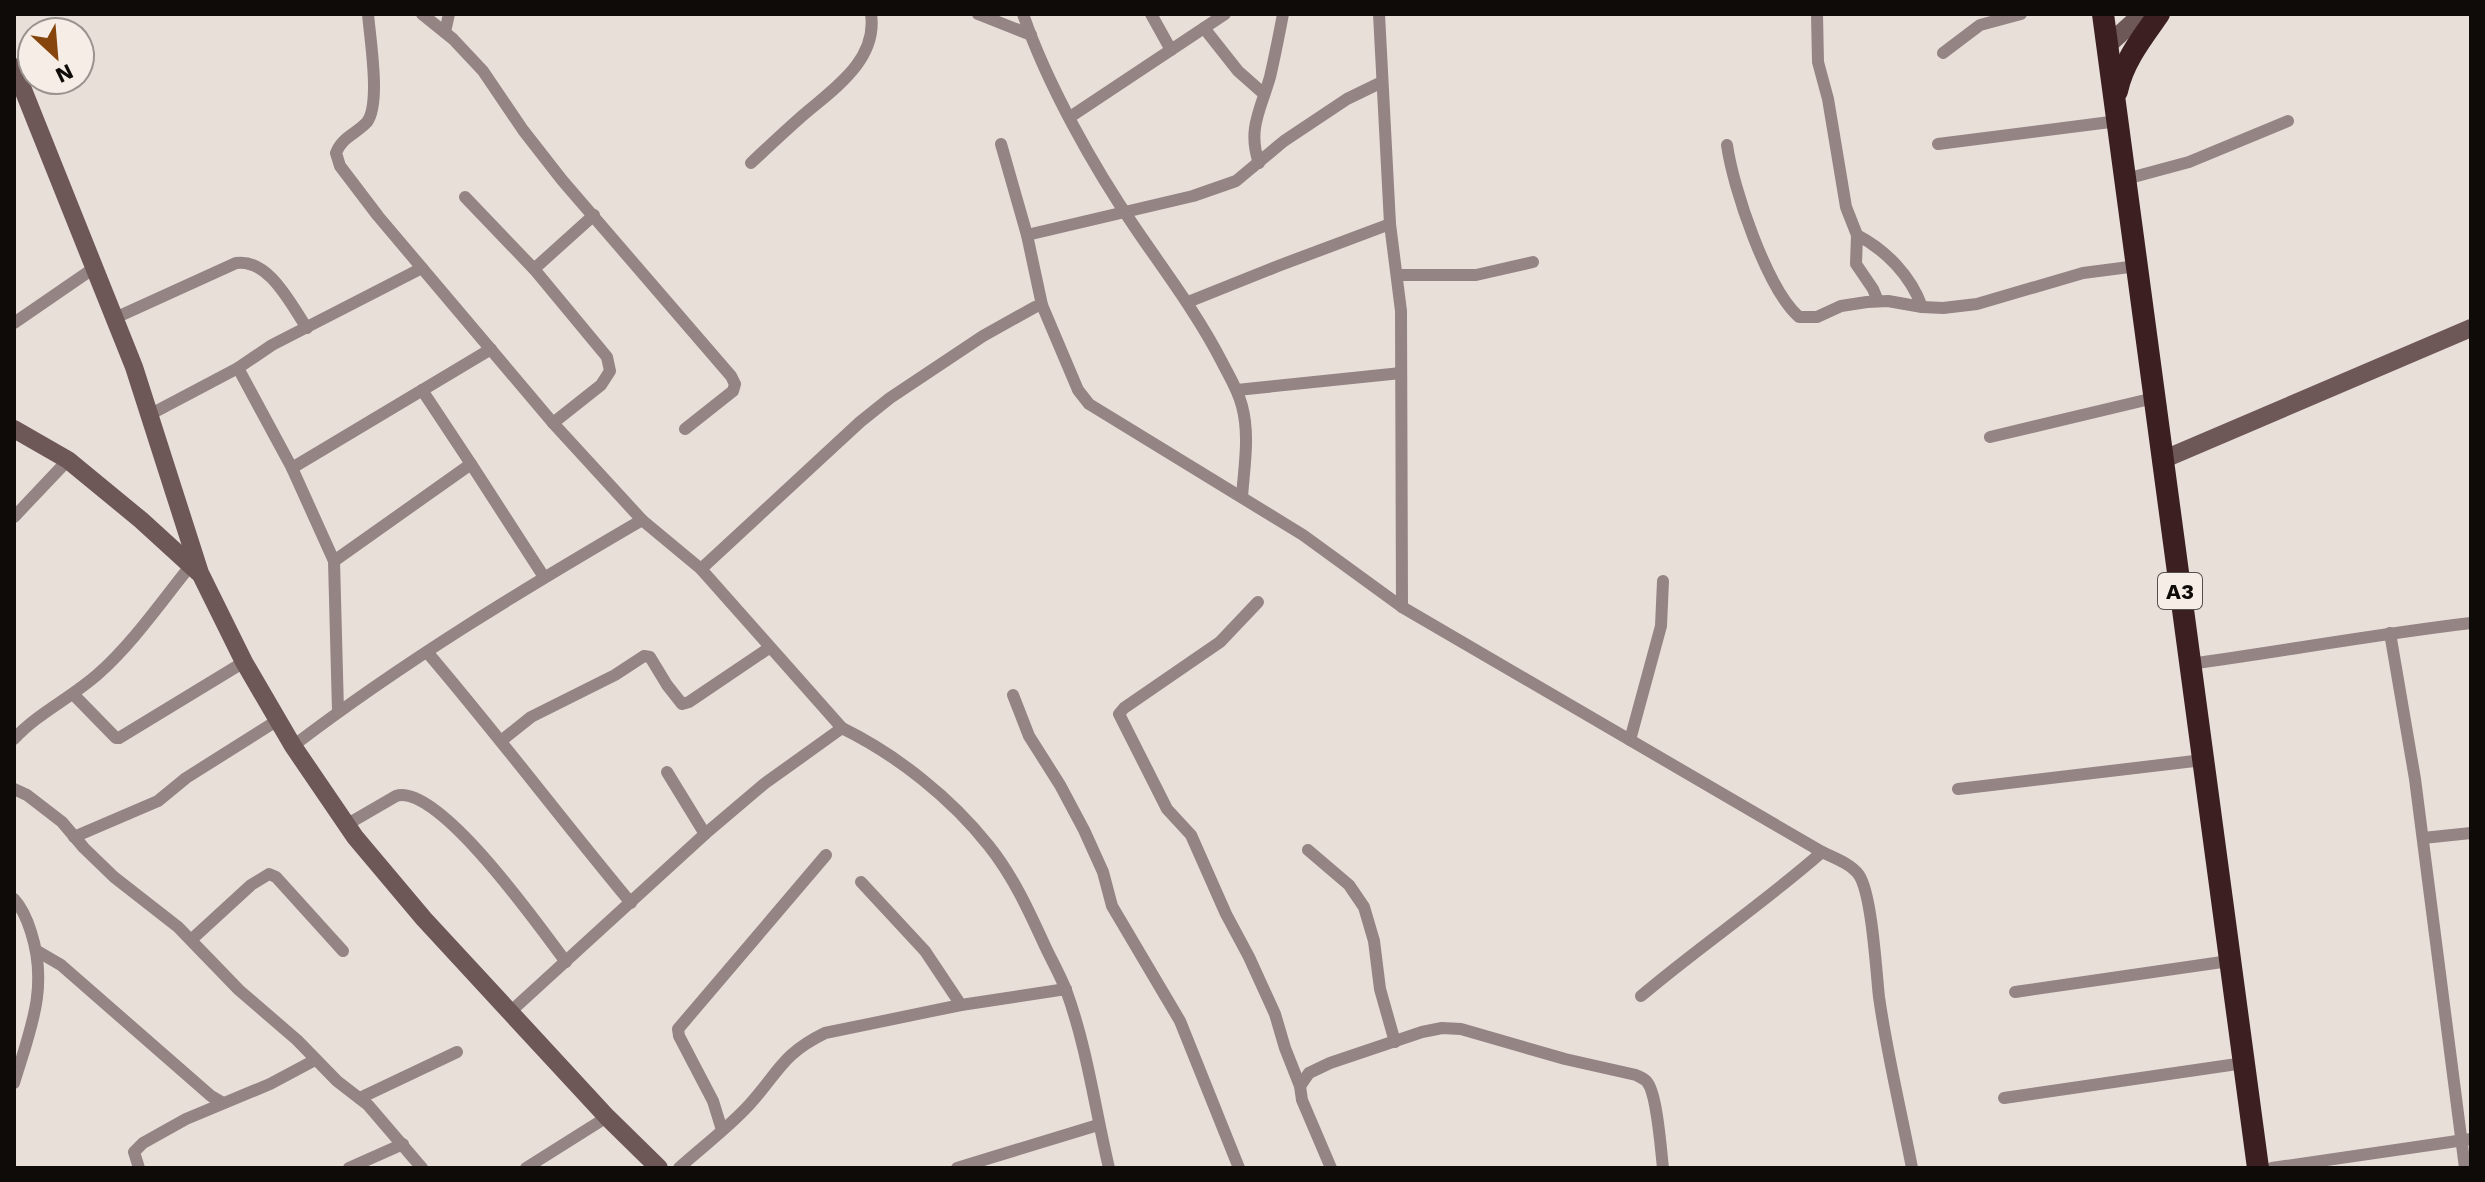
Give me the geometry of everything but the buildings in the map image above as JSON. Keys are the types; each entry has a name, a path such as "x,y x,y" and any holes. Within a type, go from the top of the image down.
{"highway":[{"name":"A3","path":"2103,14 2258,1168"},
{"path":"2116,110 2123,71 2158,14"}],"street":[{"path":"368,14 374,108 366,122 339,145 336,153 340,166 553,423 642,520 701,569 842,728 861,737 905,768 959,812 989,847 1024,900 1066,989 1080,1036 1109,1168"},
{"path":"422,14 445,22 562,180 731,376 735,384 733,391 685,429"},
{"path":"751,163 850,74 867,48 873,23 871,14"},
{"path":"978,14 1031,35"},
{"path":"1023,14 1070,117 1125,212 1188,302 1237,390 1247,435 1242,497"},
{"path":"1151,14 1171,50"},
{"path":"1070,117 1225,14"},
{"path":"1259,163 1253,135 1283,14"},
{"path":"1379,14 1390,224 1401,311 1402,607"},
{"path":"1817,14 1821,77 1828,99 1846,207 1857,235 1856,264 1878,301"},
{"path":"1943,53 1980,25 2021,14"},
{"path":"2109,52 2142,14"},
{"path":"2109,52 2158,14"},
{"path":"1204,28 1238,71 1264,94"},
{"path":"14,67 134,367 196,569 244,662 293,746 346,825 413,907 607,1117 659,1168"},
{"path":"1027,235 1193,196 1236,181 1284,141 1347,99 1382,82"},
{"path":"1938,144 2116,110"},
{"path":"2126,179 2189,162 2288,121"},
{"path":"1001,144 1027,235 1042,305 1078,390 1089,404 1242,497 1336,558 1402,607 1843,862 1857,873 1864,886 1880,1000 1912,1168"},
{"path":"1727,145 1729,162 1761,254 1799,317 1817,317 1841,306 1878,301 1943,308 1977,304 2083,273 2137,266"},
{"path":"465,197 534,269 607,357 610,371 601,385 553,423"},
{"path":"534,269 594,215"},
{"path":"1188,302 1390,224"},
{"path":"1857,235 1872,242 1900,269 1916,290 1922,307"},
{"path":"115,318 246,261 270,277 307,328"},
{"path":"1397,275 1476,275 1533,262"},
{"path":"14,323 94,268"},
{"path":"149,415 238,368 272,345 422,268"},
{"path":"701,569 890,398 983,336 1042,305"},
{"path":"2162,460 2471,328"},
{"path":"292,468 491,349"},
{"path":"238,368 292,468 334,561 338,711"},
{"path":"1237,390 1401,373"},
{"path":"422,390 544,577"},
{"path":"1990,437 2154,398"},
{"path":"14,429 68,460 196,569"},
{"path":"14,517 68,460"},
{"path":"334,561 471,464"},
{"path":"293,746 338,711 427,652 544,577 642,520"},
{"path":"14,739 27,724 102,671 196,569"},
{"path":"1630,740 1661,626 1663,581"},
{"path":"1258,602 1220,642 1119,713 1167,809 1191,835 1249,957 1275,1014 1302,1100 1331,1168"},
{"path":"2190,664 2471,623"},
{"path":"2390,633 2466,1140 2465,1168"},
{"path":"501,741 531,717 615,675 644,656 650,657 682,704 769,648"},
{"path":"427,652 631,903"},
{"path":"73,694 119,738 244,662"},
{"path":"1013,695 1029,736 1084,830 1103,872 1112,906 1180,1021 1239,1168"},
{"path":"74,837 158,801 186,778 278,720"},
{"path":"510,1012 705,834 764,784 842,728"},
{"path":"1958,789 2203,760"},
{"path":"667,772 705,834"},
{"path":"14,789 27,795 62,822 114,877 178,927 239,990 360,1098 422,1168"},
{"path":"346,825 396,796 404,794 420,799 467,839 506,882 566,962"},
{"path":"2423,838 2471,833"},
{"path":"1308,850 1349,885 1364,907 1374,941 1380,989 1395,1042"},
{"path":"1641,996 1822,852"},
{"path":"722,1130 713,1101 685,1050 678,1029 826,855"},
{"path":"191,940 251,885 269,874 276,877 343,951"},
{"path":"861,882 925,951 961,1005"},
{"path":"14,899 25,913 37,951 40,975 38,997 14,1083"},
{"path":"37,951 61,965 211,1096 223,1103"},
{"path":"2015,992 2229,961"},
{"path":"679,1168 749,1105 789,1055 825,1033 961,1005 1066,989"},
{"path":"1300,1086 1309,1073 1330,1063 1442,1028 1461,1029 1565,1059 1636,1075 1645,1080 1652,1091 1663,1168"},
{"path":"360,1098 457,1052"},
{"path":"139,1168 135,1148 207,1109 270,1084 315,1060"},
{"path":"2004,1098 2244,1063"},
{"path":"207,1109 211,1096"},
{"path":"526,1168 607,1117"},
{"path":"957,1168 1098,1125"},
{"path":"2272,1168 2466,1140"},
{"path":"349,1168 403,1144"}]}
